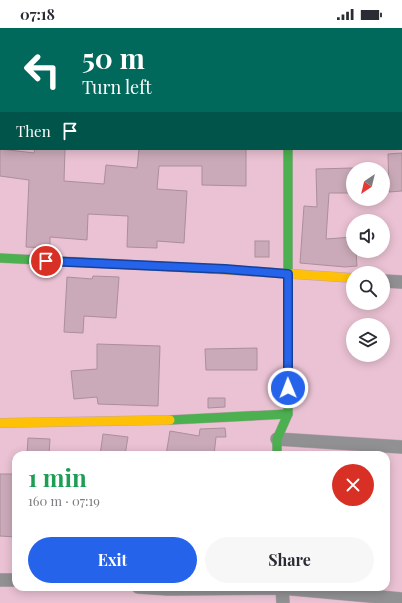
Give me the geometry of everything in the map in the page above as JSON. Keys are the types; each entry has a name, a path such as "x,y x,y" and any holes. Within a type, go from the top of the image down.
{"street":[{"path":"277,451 277,439 288,414 288,150"},
{"path":"0,258 225,269 346,278"},
{"path":"390,281 402,282"},
{"path":"0,423 149,420 288,414"},
{"path":"277,439 402,447"},
{"path":"0,580 12,580"},
{"path":"282,591 283,603"},
{"path":"322,591 402,599"}],"building":[{"path":"0,150 34,153 35,150 65,150 64,181 104,184 106,165 137,168 139,150 246,150 246,186 202,185 202,166 159,166 157,189 187,191 184,243 157,241 157,248 127,247 128,216 88,214 87,240 50,237 50,248 26,247 29,180 0,176"},
{"path":"402,153 402,191 390,192 390,162 388,162 388,154"},
{"path":"346,168 346,193 329,193 326,239 346,238 346,258 356,258 357,266 345,267 300,263 304,206 317,207 316,169"},
{"path":"255,241 269,241 269,257 255,257"},
{"path":"93,276 119,277 116,318 84,316 83,333 64,332 67,277 92,279"},
{"path":"97,344 160,346 158,406 98,404 97,397 74,399 71,371 97,369"},
{"path":"257,348 257,370 206,370 205,349"},
{"path":"208,398 225,398 225,407 208,408"},
{"path":"225,428 226,437 216,437 214,451 167,451 170,431 199,436 200,429"},
{"path":"103,434 128,437 126,451 101,451"},
{"path":"28,438 50,439 49,451 27,451"},
{"path":"0,474 12,474 12,537 0,536"}],"traffic: fast":[{"path":"277,451 277,439 288,414 288,150"},
{"path":"0,258 214,269"},
{"path":"170,420 288,414"}],"traffic: slow":[{"path":"214,269 346,278"},
{"path":"0,423 170,420"}],"route":[{"path":"46,261 225,269 288,274 288,388"}]}
